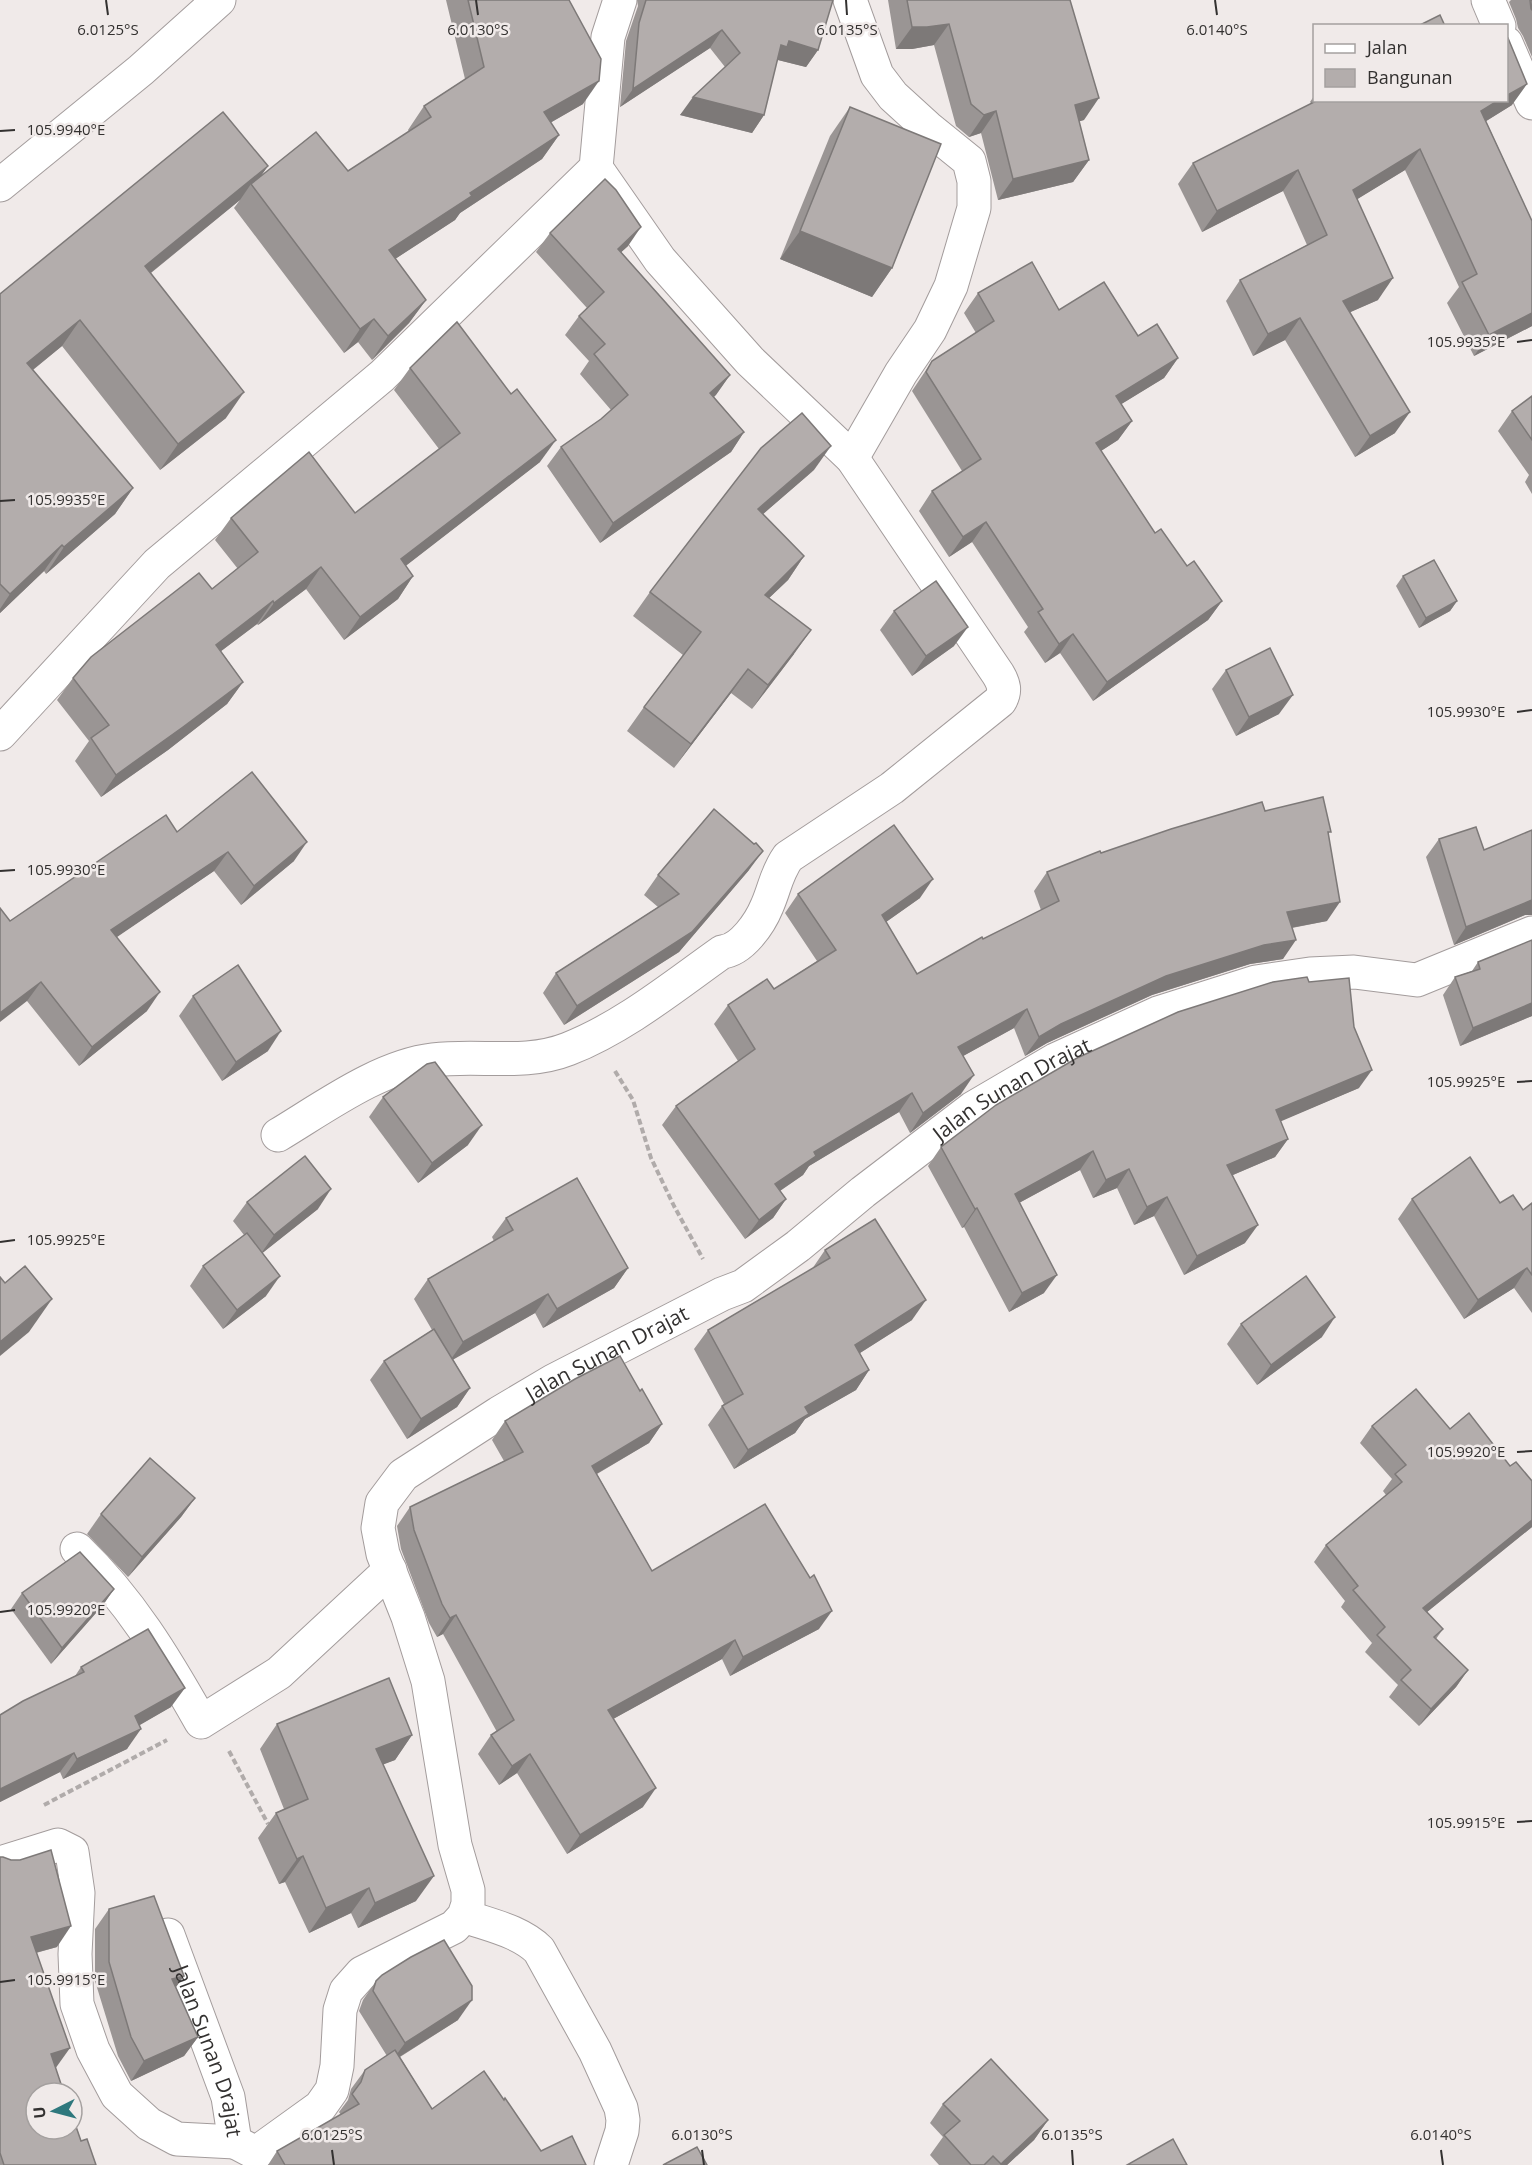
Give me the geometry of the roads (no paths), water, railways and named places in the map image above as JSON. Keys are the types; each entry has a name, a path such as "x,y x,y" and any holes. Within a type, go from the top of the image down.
{"street":[{"path":"0,185 141,70 219,0"},
{"path":"0,734 157,564 382,376 596,168 609,37 620,0"},
{"path":"850,0 877,75 893,96 969,161 974,181 974,208 951,286 930,330 901,373 852,458"},
{"path":"1488,0 1498,24"},
{"path":"1508,48 1532,103"},
{"path":"278,1135 344,1094 409,1064 435,1060 538,1058 568,1049 623,1021 722,952 737,947 754,927 767,906 779,870 788,858 891,788 1000,701 1004,694 1003,684 998,674 852,458 750,361 660,260 596,168"},
{"name":"Jalan Sunan Drajat","path":"156,1905 249,2153 320,2107 332,2091 337,2066 340,2010 346,1991 362,1973 454,1927 464,1916 468,1904 468,1890 455,1845 428,1681 378,1528 382,1503 403,1474 553,1381 722,1294 743,1286 798,1246 863,1192 973,1108 1055,1060 1158,1013 1256,982 1310,974 1354,972 1417,980 1532,933"},
{"path":"77,1549 99,1570 134,1612 179,1683 206,1719 279,1673 390,1570"},
{"path":"0,1863 58,1845 72,1852 78,1893 75,1954 77,2004 93,2050 117,2095 149,2124 177,2139 249,2153"},
{"path":"464,1916 520,1936 530,1941 539,1950 595,2051 621,2108 622,2131 611,2165"}]}
